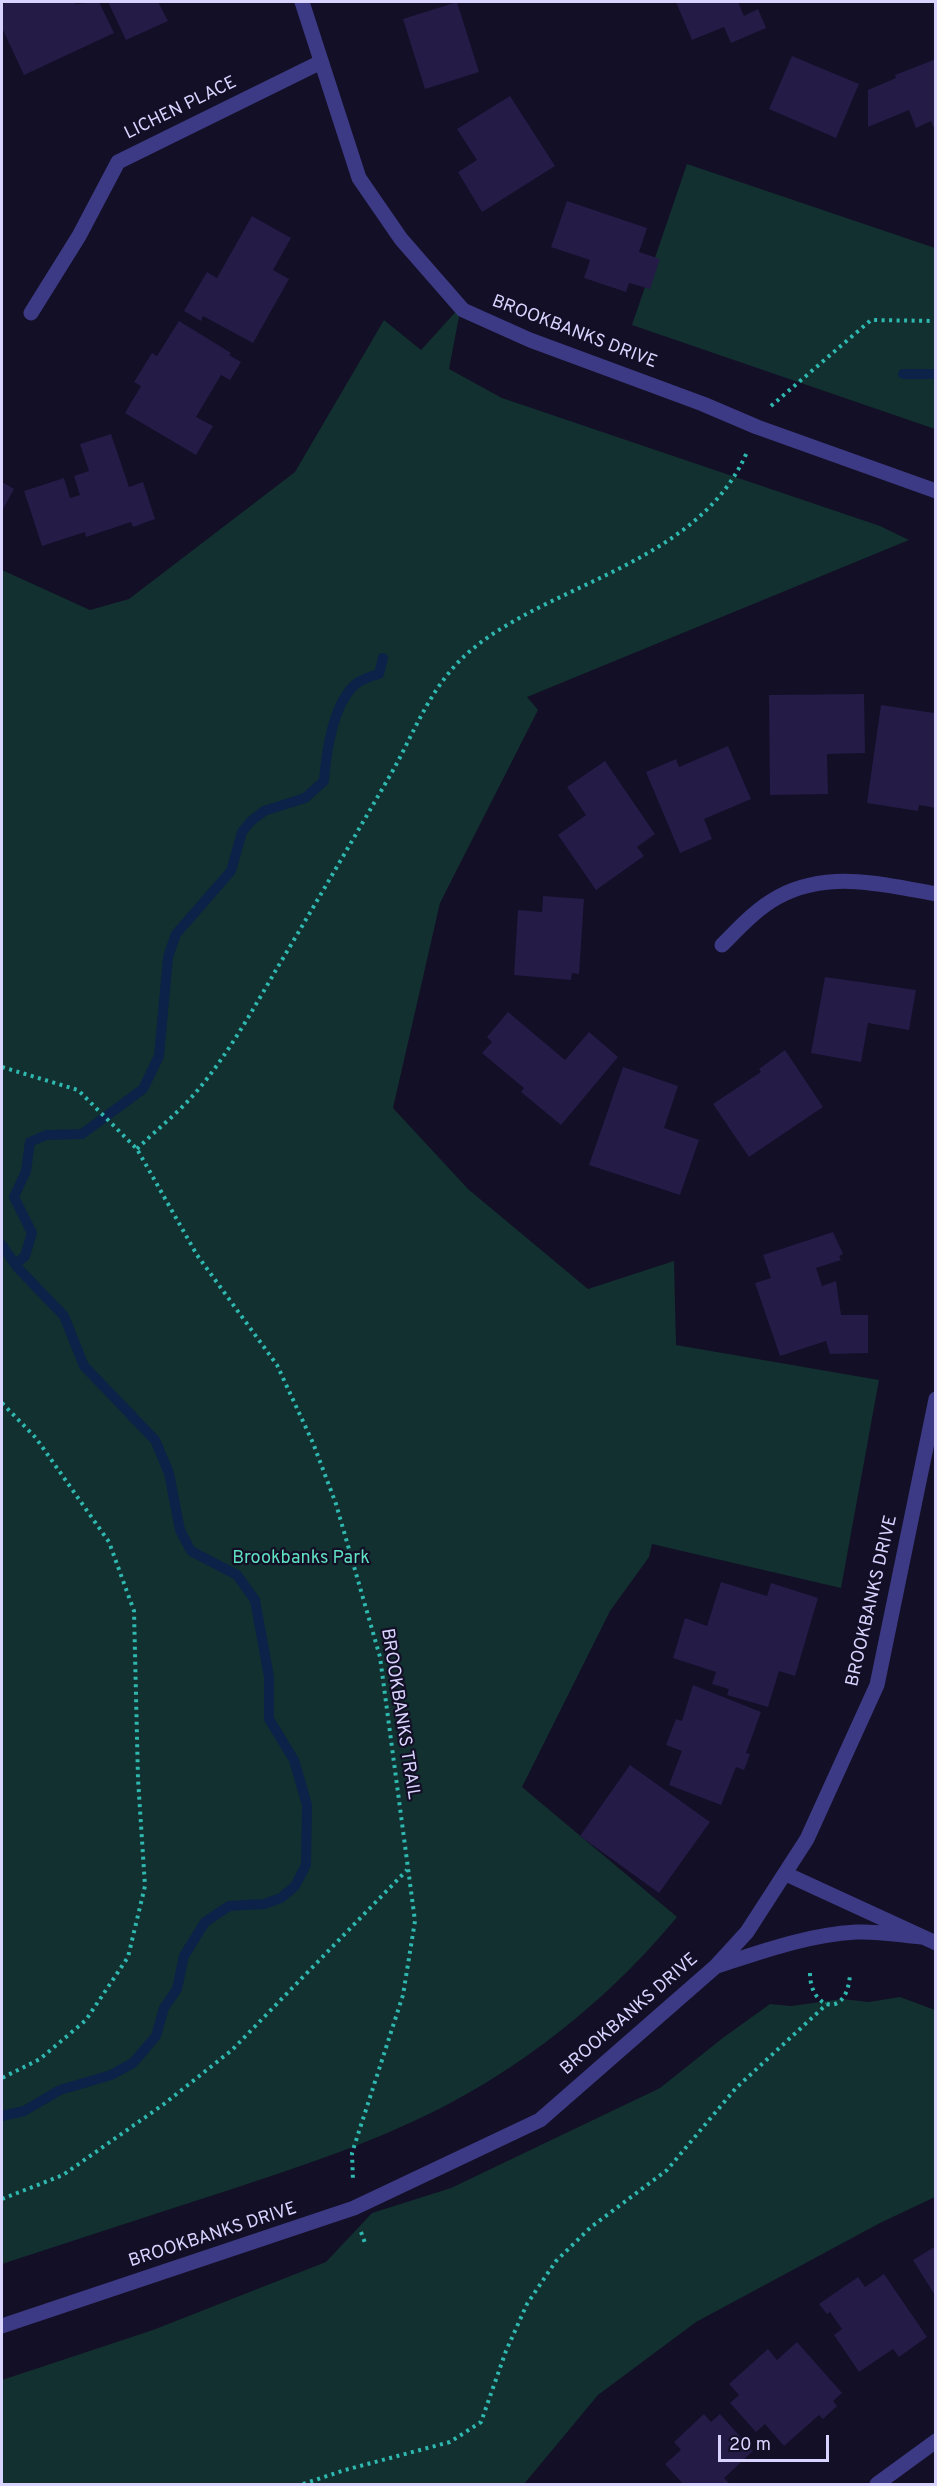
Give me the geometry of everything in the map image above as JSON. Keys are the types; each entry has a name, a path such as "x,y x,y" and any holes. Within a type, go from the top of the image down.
{"street":[{"name":"BROOKBANKS DRIVE","path":"302,2 359,178 401,239 463,310 530,340 703,404 757,427 936,491"},
{"name":"LICHEN PLACE","path":"31,313 79,236 118,162 321,62"},
{"path":"722,945 756,912 778,896 823,881 867,882 936,894"},
{"name":"BROOKBANKS DRIVE","path":"2,2326 354,2208 540,2120 715,1967 747,1932 807,1839 877,1685 936,1399"},
{"path":"786,1874 928,1940"},
{"path":"715,1967 799,1940 836,1934 859,1932 928,1940"},
{"path":"876,2484 936,2441"}],"path":[{"path":"137,1149 190,1099 243,1026 398,764 430,698 453,667 488,636 569,591 645,555 694,524 721,494 741,466 757,427 774,400 871,320 936,321"},
{"name":"BROOKBANKS TRAIL","path":"2,1067 78,1090 137,1149 197,1255 277,1365 313,1443 336,1504 380,1657 415,1921 402,1995 352,2153 354,2208 365,2243"},
{"path":"2,1403 36,1438 109,1542 134,1611 138,1779 145,1886 128,1957 86,2020 40,2060 2,2078"},
{"path":"2,2199 63,2175 164,2104 232,2050 407,1869"},
{"path":"810,1973 814,1992 827,2004"},
{"path":"303,2484 345,2470 450,2442 481,2422 506,2351 527,2304 556,2261 591,2227 667,2170 736,2088 827,2004 843,2002 850,1984 850,1973"}],"green space":[{"path":"687,164 935,248 935,429 632,325"},
{"name":"Brookbanks Park","path":"461,306 449,369 502,398 880,526 909,540 527,697 538,710 440,903 393,1108 468,1189 588,1289 674,1261 676,1345 879,1380 841,1588 652,1544 649,1557 610,1611 522,1787 677,1917 629,1970 574,2020 516,2064 454,2101 399,2128 284,2171 2,2264 2,570 90,610 129,599 295,472 384,320 421,350"},
{"path":"900,1997 935,2010 935,2197 880,2223 696,2322 598,2395 524,2484 2,2484 2,2380 153,2330 326,2262 372,2213 451,2188 660,2088 770,2004 791,2006 842,1999 869,2002"}],"building":[{"path":"8,2 74,2 76,4 99,2 114,33 24,75 2,28 2,5"},
{"path":"108,2 158,2 168,21 126,40"},
{"path":"457,2 479,72 425,89 403,19"},
{"path":"676,2 738,2 744,16 758,9 766,28 731,43 724,27 692,40"},
{"path":"792,56 859,84 836,138 769,109"},
{"path":"936,59 936,133 931,121 916,128 909,110 868,127 868,90 896,78 895,75"},
{"path":"510,96 555,166 482,212 458,172 477,160 457,129"},
{"path":"567,201 647,228 639,252 660,259 650,289 629,283 626,292 584,278 590,260 551,247"},
{"path":"252,216 291,238 273,270 289,279 253,343 203,316 201,321 184,311 207,272 217,278"},
{"path":"179,321 231,353 229,355 241,362 230,380 221,375 196,417 213,426 196,455 125,413 141,386 134,382 152,353 157,356"},
{"path":"111,434 129,487 143,482 155,519 133,527 131,522 86,537 85,532 42,546 24,491 64,478 70,498 80,495 74,476 89,471 80,444"},
{"path":"2,482 14,489 2,511"},
{"path":"864,694 865,753 827,754 828,794 770,795 769,695"},
{"path":"881,705 934,713 936,808 919,805 918,811 867,803"},
{"path":"728,746 751,799 704,819 712,839 680,853 646,772 676,759 679,767"},
{"path":"605,761 655,834 637,847 644,856 596,890 558,835 586,815 567,787"},
{"path":"543,896 584,899 579,974 572,973 571,980 514,975 518,910 542,912"},
{"path":"825,977 916,990 909,1030 868,1023 861,1062 811,1053"},
{"path":"508,1012 565,1060 589,1032 618,1057 561,1125 521,1092 524,1088 482,1053 492,1042 487,1037"},
{"path":"785,1050 823,1107 749,1157 713,1104 761,1072 759,1069"},
{"path":"623,1067 678,1086 664,1128 699,1140 680,1195 589,1165"},
{"path":"833,1232 843,1254 839,1256 841,1260 816,1268 822,1286 836,1281 841,1315 868,1315 868,1353 830,1354 826,1341 780,1356 755,1283 771,1278 763,1255"},
{"path":"721,1582 767,1596 771,1583 818,1598 795,1676 779,1671 768,1707 727,1695 729,1689 712,1684 716,1672 673,1658 685,1618 707,1626"},
{"path":"693,1685 761,1712 746,1753 750,1754 744,1770 736,1767 721,1805 669,1785 682,1751 666,1745 676,1719 682,1721"},
{"path":"630,1765 710,1822 659,1893 580,1836"},
{"path":"936,2246 936,2297 913,2260"},
{"path":"884,2274 927,2337 899,2357 893,2349 859,2372 834,2335 842,2329 830,2312 827,2314 819,2304 858,2277 865,2287"},
{"path":"797,2342 842,2393 833,2401 837,2406 823,2419 819,2415 784,2446 765,2424 756,2432 730,2403 739,2395 729,2384 768,2349 777,2360"},
{"path":"704,2414 711,2422 720,2414 753,2451 724,2478 730,2484 683,2484 665,2464 681,2450 674,2442"}],"waterway":[{"path":"903,374 936,374"},
{"path":"16,1264 25,1256 32,1233 14,1197 26,1171 30,1142 46,1135 82,1134 143,1089 159,1056 168,957 176,934 231,871 242,832 250,822 264,811 305,798 324,781 332,729 342,702 357,683 379,674 383,658"},
{"path":"2,1245 17,1267 64,1316 84,1366 155,1440 169,1473 180,1530 191,1551 237,1575 255,1600 269,1677 269,1719 294,1760 307,1805 306,1865 295,1886 281,1898 264,1904 229,1906 205,1922 184,1956 177,1989 164,2008 156,2036 133,2063 111,2075 60,2090 24,2111 2,2116"}]}
